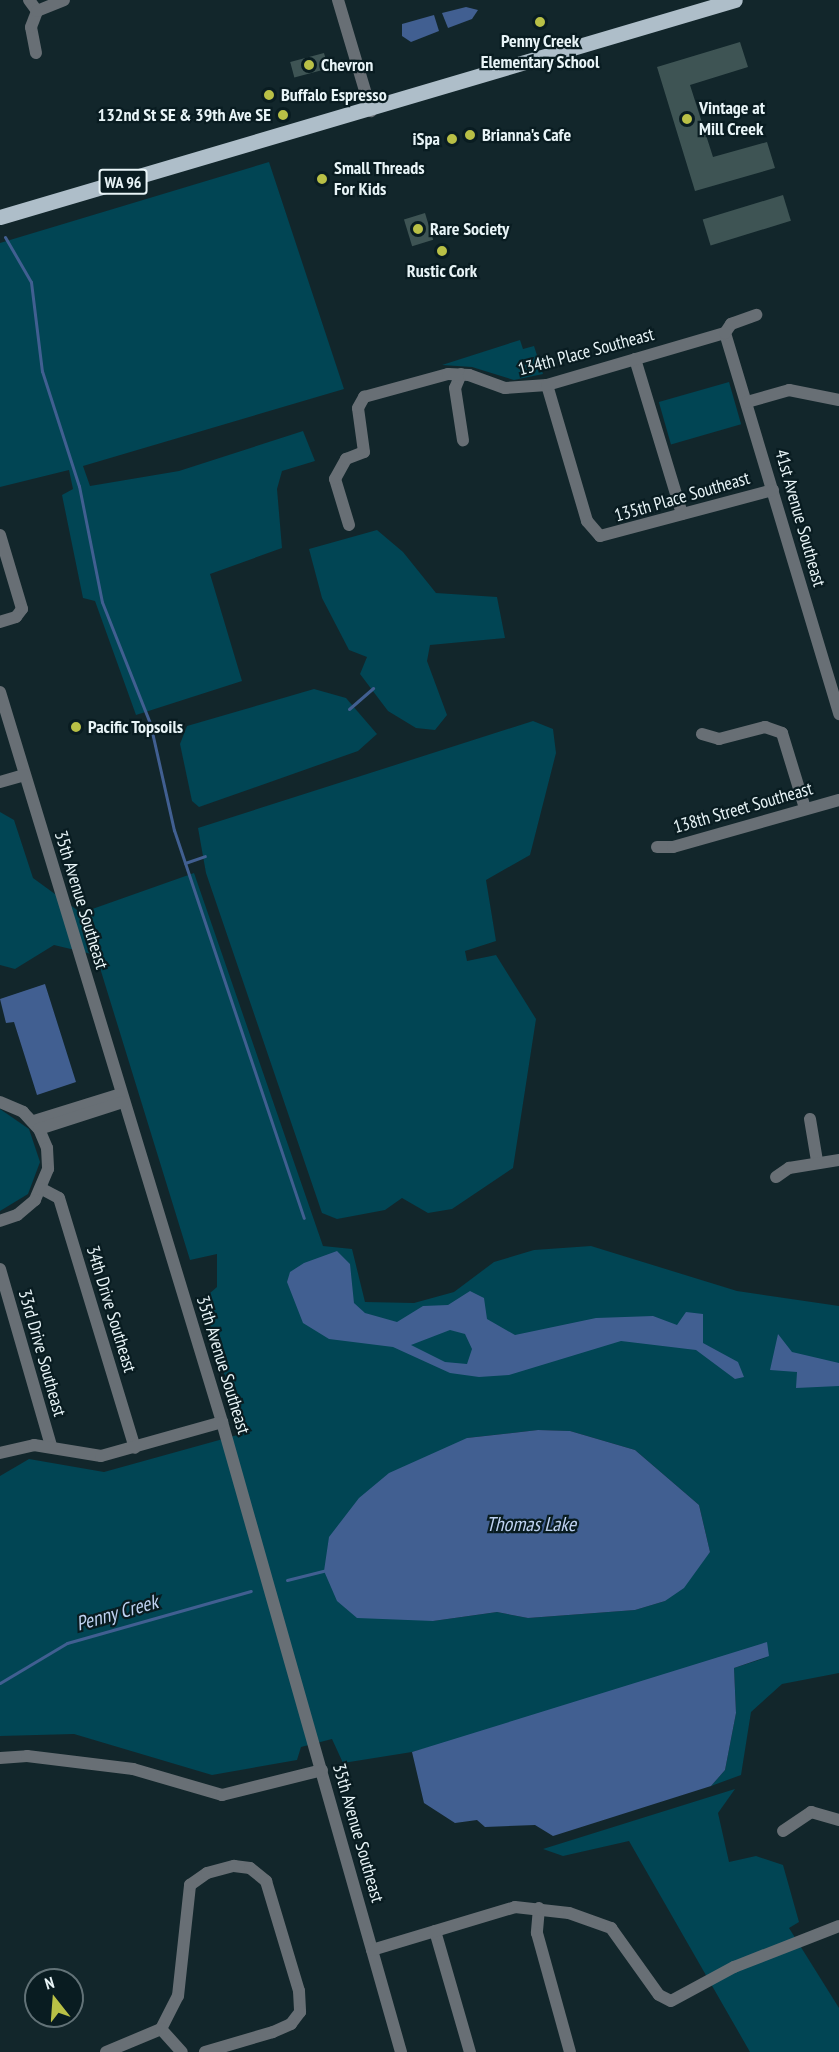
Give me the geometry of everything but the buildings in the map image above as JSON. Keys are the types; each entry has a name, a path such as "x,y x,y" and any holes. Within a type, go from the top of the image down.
{"main road":[{"name":"WA 96","path":"0,217 371,111 735,0"}],"street":[{"path":"29,0 37,11"},
{"path":"36,53 31,27 37,11 64,0"},
{"path":"338,0 371,111"},
{"name":"134th Place Southeast","path":"349,525 335,479 346,459 364,452 358,408 364,397 435,376 461,374 505,388 547,385 724,333 731,324 756,315"},
{"name":"41st Avenue Southeast","path":"724,333 747,402 839,714"},
{"path":"635,359 682,514"},
{"path":"461,374 456,388 464,426 463,440"},
{"name":"135th Place Southeast","path":"547,385 586,521 600,536 773,490"},
{"path":"747,402 789,390 839,400"},
{"path":"0,535 22,609 16,617 0,622"},
{"name":"35th Avenue Southeast","path":"0,692 222,1422 401,2052"},
{"path":"702,734 718,739 765,727 782,733 806,808"},
{"path":"0,782 24,775"},
{"name":"138th Street Southeast","path":"657,847 674,847 839,800"},
{"path":"36,1125 122,1098"},
{"path":"0,1101 36,1125 48,1163 42,1190 27,1208 0,1221"},
{"path":"810,1119 817,1161"},
{"path":"776,1177 789,1168 817,1161 839,1160"},
{"name":"34th Drive Southeast","path":"42,1190 59,1198 135,1448"},
{"name":"33rd Drive Southeast","path":"0,1269 51,1446"},
{"path":"0,1453 34,1445 51,1446 79,1455 101,1456 222,1422"},
{"path":"0,1758 27,1756 133,1769 222,1794 322,1770"},
{"path":"783,1831 811,1812 839,1820"},
{"path":"106,2052 161,2029 178,1996 190,1885 207,1873 234,1866 250,1868 266,1881 299,1991 300,2012 291,2024 273,2032 205,2052"},
{"path":"372,1950 515,1907 569,1913 611,1928 659,1995 671,2001 734,1967 839,1926"},
{"path":"539,1908 537,1933 570,2052"},
{"path":"435,1931 470,2052"},
{"path":"161,2029 182,2052"}],"shaded area":[{"path":"269,162 344,389 83,466 90,486 179,471 303,431 315,461 282,471 277,489 282,548 210,574 242,681 136,715 95,601 83,598 62,495 73,489 69,470 0,487 0,243"},
{"path":"520,340 523,349 534,346 543,374 514,380 472,367 442,365"},
{"path":"729,382 741,424 671,444 659,402"},
{"path":"377,530 403,552 436,593 497,597 505,638 430,645 427,661 447,715 435,730 416,728 388,711 360,674 367,657 349,650 322,598 309,549"},
{"path":"314,689 346,698 377,734 358,751 199,807 192,801 180,744 187,726"},
{"path":"533,721 553,729 556,753 530,855 486,880 496,941 465,951 467,961 496,955 536,1019 513,1168 452,1209 428,1213 402,1198 385,1210 337,1219 322,1213 206,873 198,828"},
{"path":"0,812 14,820 33,878 81,913 194,873 323,1246 352,1249 365,1302 414,1303 454,1292 494,1262 534,1250 591,1246 737,1291 839,1306 839,1673 782,1684 751,1712 741,1775 711,1786 725,1770 736,1713 734,1668 768,1657 412,1752 343,1763 332,1739 301,1747 297,1760 212,1775 74,1734 0,1736 0,1476 29,1459 104,1472 241,1434 203,1299 217,1287 217,1254 190,1260 96,955 54,945 15,969 0,965","holes":["538,1430 570,1431 635,1450 699,1505 710,1552 665,1601 635,1610 528,1618 497,1612 433,1621 467,1438"]},
{"path":"0,1109 29,1129 40,1162 28,1194 0,1211"},
{"path":"735,1789 718,1813 729,1862 756,1856 783,1865 799,1922 789,1928 839,2008 839,2052 750,2052 629,1841 563,1856 543,1849"}],"water":[{"path":"466,7 478,10 472,19 448,28 442,13"},
{"path":"434,15 439,31 411,42 402,36 402,24"},
{"path":"45,984 76,1082 37,1095 14,1022 6,1023 0,999"},
{"path":"337,1251 350,1264 354,1303 365,1313 397,1322 423,1306 448,1305 470,1291 484,1298 487,1319 515,1335 596,1318 653,1316 677,1325 686,1312 703,1314 703,1343 738,1362 744,1377 735,1379 696,1350 621,1341 509,1375 479,1377 450,1373 393,1347 329,1339 303,1323 287,1282 290,1272 304,1263","holes":["450,1330 465,1334 472,1349 467,1364 445,1362 411,1345"]},
{"path":"778,1334 792,1352 839,1363 839,1386 796,1388 797,1372 770,1370"},
{"name":"Thomas Lake","path":"538,1430 570,1431 635,1450 699,1505 710,1552 684,1588 665,1601 635,1610 528,1618 497,1612 433,1621 357,1618 337,1601 324,1571 329,1537 359,1498 389,1473 467,1438"},
{"path":"767,1642 769,1656 734,1668 736,1713 725,1770 711,1786 553,1836 535,1825 485,1827 477,1820 455,1823 424,1803 412,1752"}],"waterway":[{"path":"5,237 31,282 42,371 79,486 102,602 150,723 174,830 304,1218"},
{"path":"349,709 373,688"},
{"path":"185,863 205,856"},
{"name":"Penny Creek","path":"287,1580 324,1571"},
{"name":"Penny Creek","path":"0,1683 67,1643 251,1591"}],"place":[{"name":"Penny Creek Elementary School","path":"540,22"},
{"name":"Chevron","path":"309,65"},
{"name":"Buffalo Espresso","path":"269,95"},
{"name":"132nd St SE & 39th Ave SE","path":"283,115"},
{"name":"Vintage at Mill Creek","path":"687,119"},
{"name":"Brianna's Cafe","path":"470,135"},
{"name":"iSpa","path":"452,139"},
{"name":"Small Threads For Kids","path":"322,179"},
{"name":"Rare Society","path":"418,229"},
{"name":"Rustic Cork","path":"442,251"},
{"name":"Pacific Topsoils","path":"76,727"}]}
